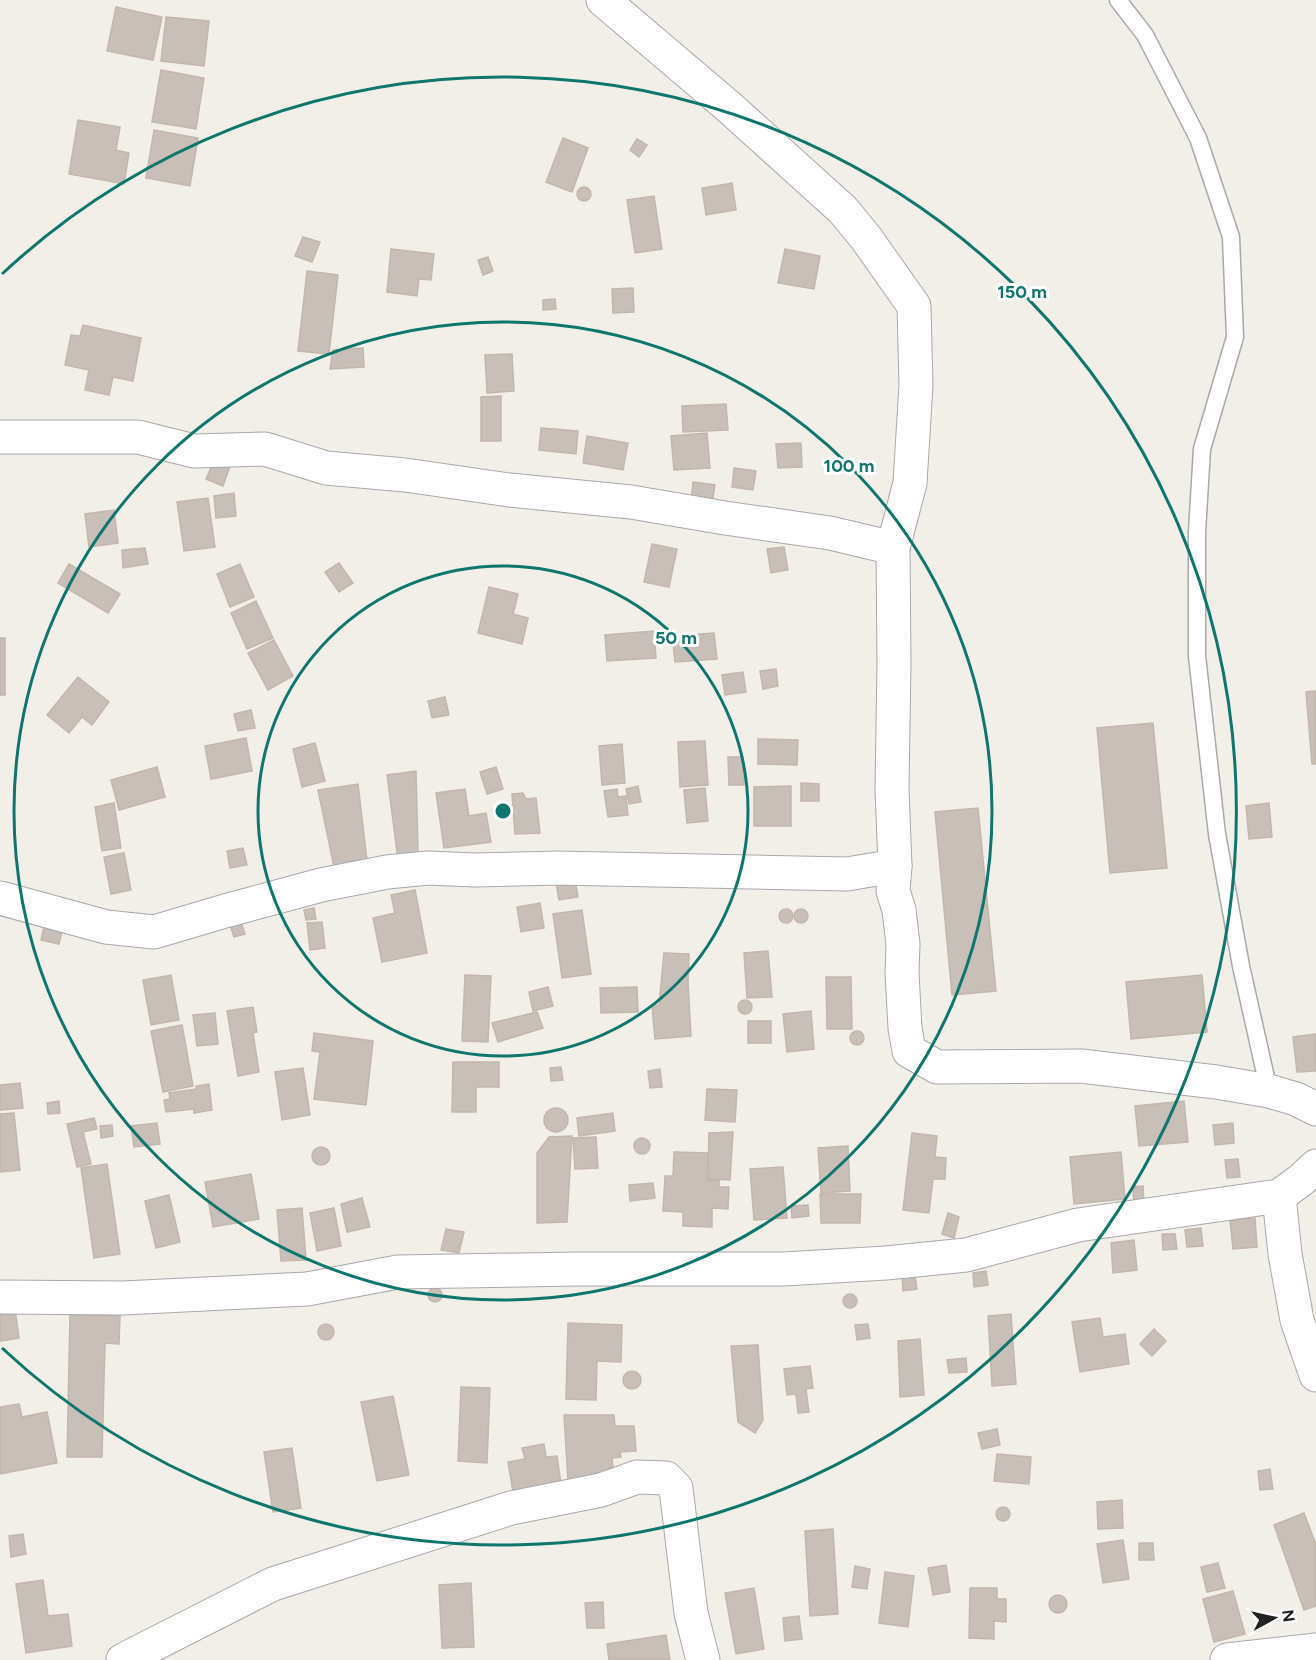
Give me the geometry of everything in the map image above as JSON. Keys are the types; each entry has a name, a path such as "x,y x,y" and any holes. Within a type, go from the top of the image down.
{"street":[{"path":"603,0 729,107 843,210 866,238 914,306 916,385 910,483 893,548 892,789 895,866 893,891 899,910 903,944 904,1028 909,1051 937,1067 1081,1066 1216,1082 1269,1091 1296,1099 1316,1109"},
{"path":"0,437 138,437 194,451 265,449 326,468 631,502 831,533 893,548"},
{"path":"0,898 106,927 154,932 225,910 321,885 387,872 428,868 475,870 558,868 847,874 895,866"},
{"path":"0,1297 123,1298 307,1289 398,1272 784,1269 886,1263 966,1255 1078,1225 1280,1196 1316,1166"},
{"path":"1280,1196 1285,1254 1297,1320 1316,1375"},
{"path":"123,1660 273,1584 511,1509 601,1490 638,1477 666,1478 676,1488 691,1613 703,1660"},
{"path":"1227,1660 1316,1650"}],"lane":[{"path":"1118,0 1145,35 1198,138 1231,237 1235,337 1202,449 1197,532 1197,656 1217,834 1241,966 1269,1091"}],"building":[{"path":"116,7 162,17 153,60 107,51"},
{"path":"166,17 209,21 204,66 161,61"},
{"path":"161,70 204,78 196,129 152,122"},
{"path":"78,120 120,127 116,150 129,153 124,184 69,174"},
{"path":"154,130 198,138 190,186 146,178"},
{"path":"563,138 588,148 572,192 546,182"},
{"path":"637,139 647,145 639,157 630,150"},
{"path":"732,183 736,210 706,215 702,188"},
{"path":"584,187 589,189 591,194 589,199 584,201 579,199 577,194 579,189"},
{"path":"654,196 662,249 635,253 627,200"},
{"path":"303,237 320,242 312,262 295,256"},
{"path":"391,249 434,254 431,280 419,279 417,296 387,292"},
{"path":"785,249 820,256 814,289 778,283"},
{"path":"488,257 493,271 483,275 478,260"},
{"path":"307,271 338,275 329,354 298,351"},
{"path":"633,288 634,312 613,313 612,289"},
{"path":"555,299 556,309 543,310 543,300"},
{"path":"83,325 141,338 133,381 113,377 109,395 85,390 89,370 65,365 71,335 80,336"},
{"path":"363,348 364,367 330,369 333,350"},
{"path":"512,354 514,391 487,393 485,355"},
{"path":"501,396 501,441 481,441 481,397"},
{"path":"726,404 728,430 683,432 682,406"},
{"path":"541,428 578,431 576,454 539,450"},
{"path":"707,433 710,468 674,470 671,436"},
{"path":"587,436 628,443 623,470 583,463"},
{"path":"801,443 802,467 778,468 776,444"},
{"path":"214,460 230,466 223,486 206,479"},
{"path":"734,468 756,471 753,490 732,487"},
{"path":"693,482 715,485 712,504 691,501"},
{"path":"234,493 236,516 216,518 214,496"},
{"path":"208,498 215,547 184,551 177,502"},
{"path":"114,510 118,543 89,547 85,514"},
{"path":"652,544 677,549 669,587 644,582"},
{"path":"784,547 788,570 771,573 767,549"},
{"path":"145,548 148,564 123,568 122,550"},
{"path":"339,563 353,583 339,592 325,572"},
{"path":"69,564 120,594 108,613 58,583"},
{"path":"240,564 254,597 230,607 217,574"},
{"path":"489,587 518,594 513,614 528,618 522,644 478,633"},
{"path":"256,601 273,638 247,649 231,613"},
{"path":"654,631 656,658 607,661 605,635"},
{"path":"714,633 717,659 675,662 672,636"},
{"path":"0,638 5,638 5,695 0,695"},
{"path":"274,640 293,676 268,690 248,653"},
{"path":"776,669 778,686 763,689 760,671"},
{"path":"743,672 746,692 725,695 722,675"},
{"path":"78,677 109,702 92,725 82,717 69,733 47,715"},
{"path":"1316,691 1316,764 1312,764 1306,692"},
{"path":"445,697 449,715 432,718 428,701"},
{"path":"251,710 255,728 238,731 234,714"},
{"path":"1153,723 1167,868 1110,873 1097,728"},
{"path":"246,738 252,771 211,779 205,746"},
{"path":"758,739 798,740 797,765 758,764"},
{"path":"705,741 708,785 680,787 678,742"},
{"path":"315,743 325,781 302,787 293,749"},
{"path":"622,744 625,783 602,785 599,746"},
{"path":"728,757 743,757 744,785 729,785"},
{"path":"157,767 165,797 119,810 111,780"},
{"path":"496,767 503,789 487,794 480,772"},
{"path":"416,771 418,853 398,859 387,775"},
{"path":"801,783 819,784 819,801 801,801"},
{"path":"358,784 367,861 334,867 318,790"},
{"path":"638,786 641,802 629,804 626,789"},
{"path":"791,786 791,826 754,826 754,787"},
{"path":"705,788 708,821 687,823 684,790"},
{"path":"465,789 469,816 486,813 491,842 444,848 436,793"},
{"path":"617,789 618,797 626,796 628,815 608,817 604,791"},
{"path":"523,793 526,799 536,798 540,833 515,834 512,794"},
{"path":"114,803 121,848 102,851 95,807"},
{"path":"1269,803 1272,837 1249,839 1246,806"},
{"path":"978,808 996,991 952,995 935,812"},
{"path":"243,848 247,865 230,868 227,851"},
{"path":"124,853 131,890 111,894 104,857"},
{"path":"575,880 578,897 559,900 556,883"},
{"path":"415,890 427,953 382,962 373,918 395,913 391,895"},
{"path":"540,903 544,928 521,932 517,907"},
{"path":"314,908 316,919 306,920 304,910"},
{"path":"786,909 791,911 793,916 791,921 786,923 781,921 779,916 781,911"},
{"path":"801,909 806,911 808,916 806,921 801,923 796,921 794,916 796,911"},
{"path":"582,910 591,974 562,978 553,914"},
{"path":"45,922 63,927 59,944 41,940"},
{"path":"241,922 245,934 234,937 230,925"},
{"path":"322,922 325,948 310,950 307,923"},
{"path":"768,951 772,997 747,998 744,953"},
{"path":"664,953 689,954 691,1036 655,1039 652,1006 659,1005"},
{"path":"171,975 179,1020 151,1025 143,980"},
{"path":"465,975 491,976 488,1042 462,1041"},
{"path":"1202,975 1207,1032 1131,1039 1126,982"},
{"path":"826,977 851,977 852,1029 827,1029"},
{"path":"548,987 553,1006 533,1011 529,992"},
{"path":"637,987 638,1012 601,1013 600,988"},
{"path":"745,1000 750,1002 752,1007 750,1012 745,1014 740,1012 738,1007 740,1002"},
{"path":"253,1007 257,1032 253,1033 259,1072 238,1076 227,1011"},
{"path":"811,1011 814,1049 787,1052 783,1014"},
{"path":"537,1012 543,1028 498,1042 492,1023"},
{"path":"215,1013 218,1044 197,1046 193,1015"},
{"path":"748,1021 771,1021 771,1043 748,1043"},
{"path":"182,1025 193,1086 163,1092 151,1031"},
{"path":"857,1031 862,1033 864,1038 862,1043 857,1045 852,1043 850,1038 852,1033"},
{"path":"314,1033 373,1041 366,1105 314,1099 320,1052 312,1051"},
{"path":"1316,1034 1316,1071 1297,1072 1293,1037"},
{"path":"453,1062 499,1062 499,1087 476,1087 476,1112 452,1112"},
{"path":"561,1067 563,1080 551,1081 550,1068"},
{"path":"303,1068 310,1115 282,1120 275,1072"},
{"path":"660,1069 662,1087 650,1088 648,1071"},
{"path":"20,1083 23,1108 0,1110 0,1085"},
{"path":"209,1084 212,1110 194,1113 194,1109 166,1112 164,1100 170,1099 169,1093 197,1089 196,1086"},
{"path":"707,1089 737,1090 735,1122 705,1120"},
{"path":"59,1101 60,1113 48,1114 47,1103"},
{"path":"1184,1101 1188,1142 1139,1146 1135,1106"},
{"path":"556,1108 561,1109 567,1115 567,1125 561,1131 556,1132 551,1131 545,1125 544,1120 545,1115 551,1109"},
{"path":"14,1113 20,1170 0,1172 0,1114"},
{"path":"613,1113 615,1131 579,1136 577,1118"},
{"path":"94,1118 97,1129 83,1132 91,1164 77,1167 67,1124"},
{"path":"157,1123 160,1144 134,1147 131,1126"},
{"path":"1233,1123 1234,1143 1215,1145 1213,1125"},
{"path":"112,1125 113,1136 101,1138 100,1126"},
{"path":"733,1132 730,1180 708,1179 709,1133"},
{"path":"912,1133 937,1136 935,1157 946,1158 945,1179 933,1179 929,1213 903,1210"},
{"path":"572,1136 567,1222 537,1223 537,1153 549,1137"},
{"path":"596,1137 598,1168 575,1169 573,1138"},
{"path":"642,1138 648,1140 650,1146 648,1152 642,1154 636,1152 634,1146 636,1140"},
{"path":"848,1146 850,1191 821,1193 818,1148"},
{"path":"321,1147 327,1150 330,1156 327,1162 321,1165 315,1162 312,1156 315,1150"},
{"path":"674,1152 708,1153 707,1180 719,1180 719,1187 729,1187 728,1209 712,1208 712,1227 683,1226 683,1212 663,1211 665,1176 673,1176"},
{"path":"1121,1152 1125,1199 1074,1204 1070,1157"},
{"path":"1238,1159 1240,1177 1227,1178 1225,1160"},
{"path":"107,1164 120,1254 94,1258 81,1168"},
{"path":"783,1167 787,1218 754,1220 750,1169"},
{"path":"251,1174 259,1219 213,1227 205,1182"},
{"path":"653,1183 655,1198 630,1201 629,1185"},
{"path":"1143,1186 1144,1203 1134,1204 1133,1187"},
{"path":"820,1194 861,1194 860,1223 821,1223"},
{"path":"169,1195 180,1242 156,1248 145,1201"},
{"path":"362,1198 370,1227 347,1232 341,1204"},
{"path":"808,1205 809,1216 792,1218 791,1206"},
{"path":"302,1208 306,1260 281,1261 277,1210"},
{"path":"334,1208 341,1246 317,1251 310,1213"},
{"path":"948,1213 959,1217 954,1238 942,1234"},
{"path":"1255,1218 1257,1247 1233,1249 1230,1220"},
{"path":"1201,1228 1203,1246 1187,1247 1185,1230"},
{"path":"446,1229 464,1232 459,1253 441,1250"},
{"path":"1162,1234 1175,1234 1177,1249 1163,1250"},
{"path":"1134,1240 1137,1270 1113,1273 1111,1243"},
{"path":"986,1271 988,1285 974,1287 973,1273"},
{"path":"915,1275 917,1289 903,1291 902,1276"},
{"path":"435,1288 440,1290 442,1295 440,1300 435,1302 430,1300 428,1295 430,1290"},
{"path":"850,1294 855,1296 857,1301 855,1306 850,1308 845,1306 843,1301 845,1296"},
{"path":"15,1309 19,1338 0,1341 0,1311"},
{"path":"1011,1314 1016,1384 992,1386 988,1316"},
{"path":"70,1315 120,1316 119,1344 105,1343 102,1457 67,1457"},
{"path":"1100,1318 1103,1337 1125,1334 1129,1364 1080,1372 1072,1322"},
{"path":"568,1323 622,1325 621,1362 597,1361 596,1400 566,1399"},
{"path":"323,1324 329,1324 334,1332 332,1338 323,1340 318,1335 318,1329"},
{"path":"868,1324 870,1338 857,1340 855,1325"},
{"path":"1154,1329 1166,1341 1152,1356 1140,1344"},
{"path":"920,1339 924,1395 900,1397 898,1341"},
{"path":"758,1345 763,1420 755,1433 738,1422 731,1346"},
{"path":"966,1358 967,1372 949,1373 947,1360"},
{"path":"810,1366 813,1388 806,1389 809,1412 798,1413 796,1394 787,1395 784,1369"},
{"path":"632,1371 640,1376 641,1380 636,1388 632,1389 624,1384 623,1380 628,1372"},
{"path":"461,1387 490,1388 487,1463 458,1461"},
{"path":"393,1396 409,1475 377,1481 361,1402"},
{"path":"19,1404 22,1417 47,1412 57,1463 0,1474 0,1407"},
{"path":"564,1415 614,1415 615,1426 634,1426 636,1451 620,1452 621,1457 612,1458 614,1476 568,1481"},
{"path":"997,1429 1000,1445 982,1449 978,1433"},
{"path":"544,1444 546,1457 557,1456 561,1484 513,1492 508,1462 525,1459 522,1448"},
{"path":"292,1448 301,1508 273,1512 264,1452"},
{"path":"997,1454 1031,1457 1029,1484 994,1481"},
{"path":"1270,1469 1273,1489 1260,1490 1258,1471"},
{"path":"1122,1500 1123,1528 1098,1529 1097,1502"},
{"path":"1000,1507 1006,1507 1010,1514 1006,1521 1000,1521 996,1517 996,1511"},
{"path":"1304,1513 1316,1545 1316,1606 1304,1610 1274,1525"},
{"path":"833,1529 838,1614 810,1616 805,1531"},
{"path":"23,1534 26,1554 11,1557 9,1536"},
{"path":"1123,1540 1129,1579 1103,1583 1097,1544"},
{"path":"1139,1543 1153,1543 1154,1560 1139,1560"},
{"path":"1218,1563 1225,1588 1207,1592 1201,1567"},
{"path":"946,1565 950,1592 933,1595 928,1568"},
{"path":"855,1566 870,1569 867,1589 852,1587"},
{"path":"885,1572 914,1576 908,1627 879,1623"},
{"path":"43,1580 48,1616 68,1614 72,1646 26,1653 16,1584"},
{"path":"471,1583 474,1647 442,1648 439,1585"},
{"path":"754,1588 764,1649 736,1654 725,1593"},
{"path":"970,1588 997,1588 997,1599 1006,1599 1006,1622 994,1621 994,1639 969,1638"},
{"path":"1233,1591 1245,1634 1214,1642 1203,1599"},
{"path":"1058,1595 1064,1598 1067,1604 1064,1610 1058,1613 1052,1610 1049,1604 1052,1598"},
{"path":"603,1602 604,1628 587,1628 585,1603"},
{"path":"799,1616 802,1639 785,1641 783,1618"},
{"path":"666,1635 670,1660 609,1660 607,1644"}]}
